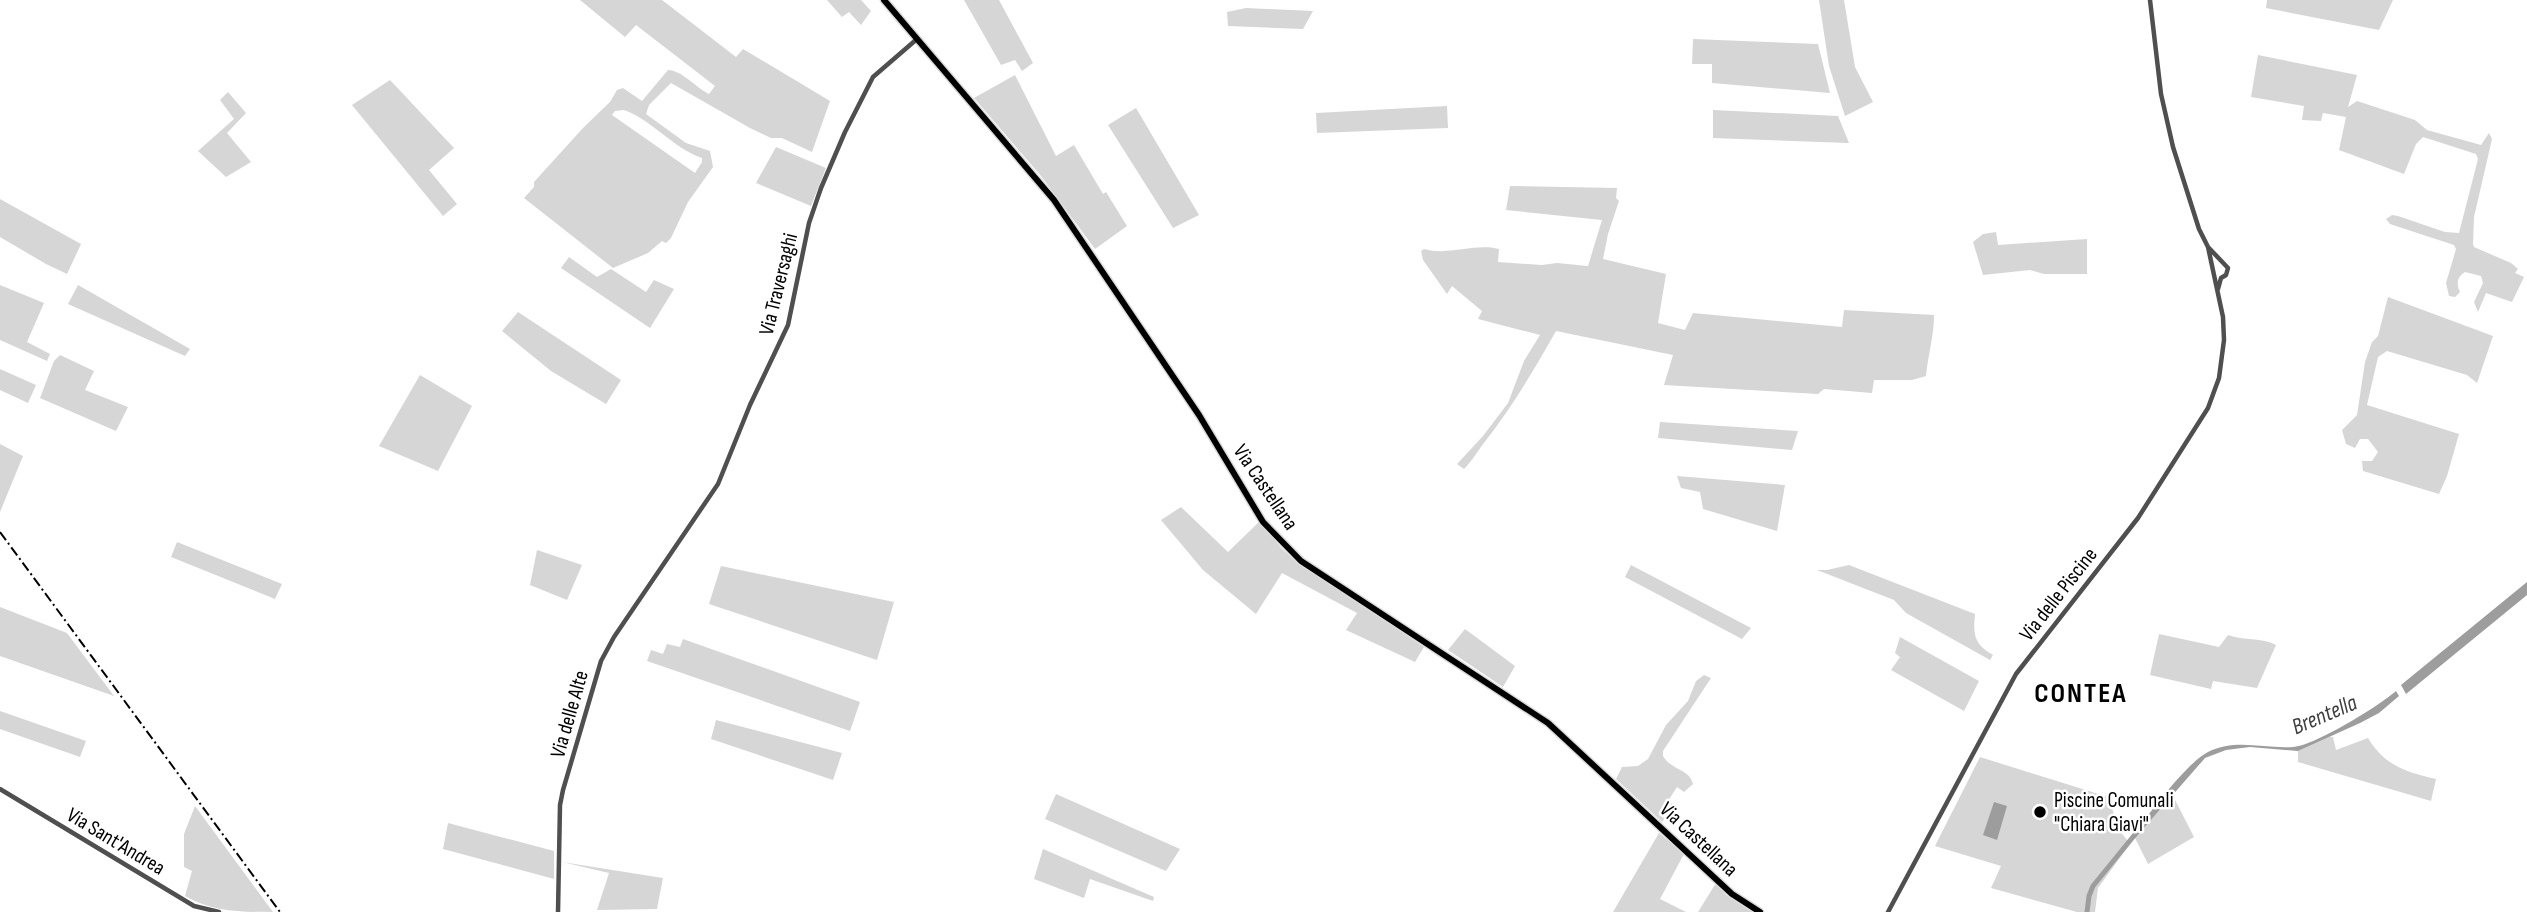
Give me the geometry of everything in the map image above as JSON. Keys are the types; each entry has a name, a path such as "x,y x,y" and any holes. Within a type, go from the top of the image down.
{"main road":[{"name":"Via Castellana","path":"884,0 1054,200 1199,415 1263,522 1282,543 1310,567 1548,723 1732,894 1760,912"}],"street":[{"path":"2150,0 2166,120 2196,220 2208,247 2221,261 2212,267"},
{"name":"Via Traversaghi","path":"677,548 722,477 750,405 788,325 809,223 845,132 873,76 918,38"},
{"name":"Via delle Piscine","path":"1888,912 2017,674 2138,518 2208,408 2219,378 2224,353 2224,328 2208,247"},
{"name":"Via delle Piscine","path":"2217,292 2221,278 2228,271 2227,265 2221,261"},
{"path":"2214,276 2221,278"},
{"name":"Via delle Alte","path":"558,912 562,797 601,661 677,548"},
{"name":"Via Sant'Andrea","path":"0,789 194,906 219,912"}],"shaded area":[{"path":"580,0 662,0 736,57 743,49 830,101 812,152 782,138 771,138 750,128 671,83 649,105 646,114 686,143 710,151 713,167 688,202 671,238 666,243 662,241 648,253 613,268 524,198 534,187 534,182 610,102 617,90 623,88 642,101 668,70 679,73 709,94 715,86 636,25 625,37","holes":["624,110 682,148 702,158 695,173 612,115 615,111"]},
{"path":"827,0 861,0 871,11 861,25 849,12 842,17"},
{"path":"964,0 999,0 1033,63 1022,71 1015,60 1001,65"},
{"path":"1819,0 1844,0 1855,67 1873,102 1845,116 1829,66"},
{"path":"2267,0 2393,0 2379,30 2266,8"},
{"path":"1246,8 1313,11 1303,29 1228,26 1227,12"},
{"path":"1693,39 1818,44 1830,93 1712,83 1712,64 1692,64"},
{"path":"2258,55 2357,75 2348,107 2357,101 2415,120 2427,130 2481,145 2489,133 2492,139 2474,217 2473,244 2474,247 2511,263 2518,269 2515,273 2524,277 2512,302 2486,293 2478,312 2474,302 2483,283 2481,276 2465,272 2458,281 2460,292 2455,297 2449,296 2446,283 2456,249 2454,245 2390,224 2386,219 2392,215 2398,216 2445,232 2459,233 2478,159 2476,154 2423,137 2416,144 2404,174 2339,150 2346,117 2323,113 2321,121 2302,120 2304,106 2251,97"},
{"path":"1015,75 1056,156 1074,145 1103,194 1106,192 1127,226 1095,249 1041,176 974,98"},
{"path":"390,80 454,148 429,170 457,204 443,216 352,105"},
{"path":"228,92 246,113 227,133 251,162 226,177 198,151 234,119 220,100"},
{"path":"1447,106 1448,128 1317,133 1316,113"},
{"path":"1136,108 1199,215 1173,228 1108,125"},
{"path":"1713,110 1838,116 1849,143 1713,138"},
{"path":"776,147 826,168 811,206 756,183"},
{"path":"1510,186 1617,188 1616,198 1619,201 1603,259 1666,274 1658,323 1685,330 1693,313 1842,327 1844,310 1934,315 1926,376 1912,380 1874,380 1872,393 1824,389 1818,394 1664,385 1673,355 1556,331 1513,402 1464,469 1457,464 1508,403 1524,361 1540,335 1478,319 1482,311 1452,286 1447,294 1423,260 1421,251 1480,247 1499,249 1498,262 1588,266 1602,220 1506,210"},
{"path":"0,199 81,244 67,274 0,237"},
{"path":"1996,232 1998,245 2087,239 2087,274 2044,274 2030,270 1983,275 1973,242 1983,234"},
{"path":"569,257 597,277 611,269 646,292 654,280 674,289 650,328 561,268"},
{"path":"0,285 44,303 27,342 50,354 47,361 0,340"},
{"path":"78,285 190,349 185,356 68,304"},
{"path":"2388,297 2493,336 2477,383 2467,375 2387,351 2378,357 2367,405 2459,434 2439,494 2363,471 2362,461 2372,461 2378,452 2368,439 2360,439 2355,448 2346,444 2342,430 2357,415 2365,362 2372,342 2378,336"},
{"path":"518,312 621,380 606,404 551,371 502,331"},
{"path":"60,355 94,371 85,390 128,407 116,431 40,398 54,361"},
{"path":"0,369 36,385 28,403 0,390"},
{"path":"420,375 472,406 438,471 379,446"},
{"path":"1660,422 1798,431 1792,450 1658,438"},
{"path":"0,444 23,456 0,512"},
{"path":"1677,476 1785,485 1777,531 1703,509 1700,492 1681,488"},
{"path":"1181,507 1228,552 1260,521 1282,549 1298,563 1424,647 1415,662 1346,630 1357,613 1282,573 1256,614 1203,570 1161,520"},
{"path":"177,542 282,584 275,599 171,557"},
{"path":"537,550 582,565 567,600 530,585"},
{"path":"1631,565 1751,628 1742,639 1625,577"},
{"path":"1849,565 1975,614 1976,638 1982,647 1993,655 1990,660 1906,613 1894,600 1817,570"},
{"path":"721,566 894,602 877,660 709,604"},
{"path":"2527,582 2527,595 2406,694 2401,685"},
{"path":"0,607 67,633 114,696 0,656"},
{"path":"1465,629 1515,666 1503,687 1448,650"},
{"path":"2159,634 2219,647 2228,635 2276,645 2257,688 2213,681 2211,689 2150,675"},
{"path":"1900,637 1979,681 1964,711 1891,670 1900,657 1895,653"},
{"path":"683,639 860,702 850,731 647,661 651,650 663,654 667,644 680,647"},
{"path":"1704,675 1711,678 1663,751 1667,761 1688,775 1693,784 1684,792 1677,787 1668,801 1675,805 1662,822 1616,779 1622,767 1638,766 1648,759 1666,725 1688,701 1696,681"},
{"path":"2396,691 2399,696 2379,713 2298,751 2250,747 2226,750 2205,758 2135,838 2132,835 2178,778 2208,752 2240,745 2303,745 2346,724"},
{"path":"0,711 86,741 80,757 0,729"},
{"path":"716,720 842,753 833,780 711,739"},
{"path":"2333,737 2336,750 2368,738 2382,755 2397,766 2436,779 2431,801 2298,762 2298,751"},
{"path":"1980,757 2108,797 2120,831 2130,844 2098,888 2095,912 2077,912 1991,888 2001,866 1935,846"},
{"path":"1056,794 1180,849 1166,871 1045,819"},
{"path":"2172,794 2194,837 2148,864 2135,838"},
{"path":"1994,802 2007,806 1997,840 1983,835"},
{"path":"195,806 273,912 216,908 185,896 192,871 184,867 184,834"},
{"path":"448,823 554,851 554,879 443,849"},
{"path":"1659,833 1684,854 1660,899 1686,912 1613,912"},
{"path":"1043,849 1154,897 1153,901 1090,879 1084,898 1034,879"},
{"path":"562,862 663,878 657,909 597,910 609,873"},
{"path":"1716,883 1726,895 1752,912 1698,912"}],"waterway":[{"name":"Brentella","path":"2087,912 2093,886 2137,832"}],"railway":[{"path":"0,532 280,912"}],"place":[{"name":"Piscine Comunali \"Chiara Giavi\"","path":"2040,812"}],"district":[{"name":"CONTEA","path":"2081,692"}]}
